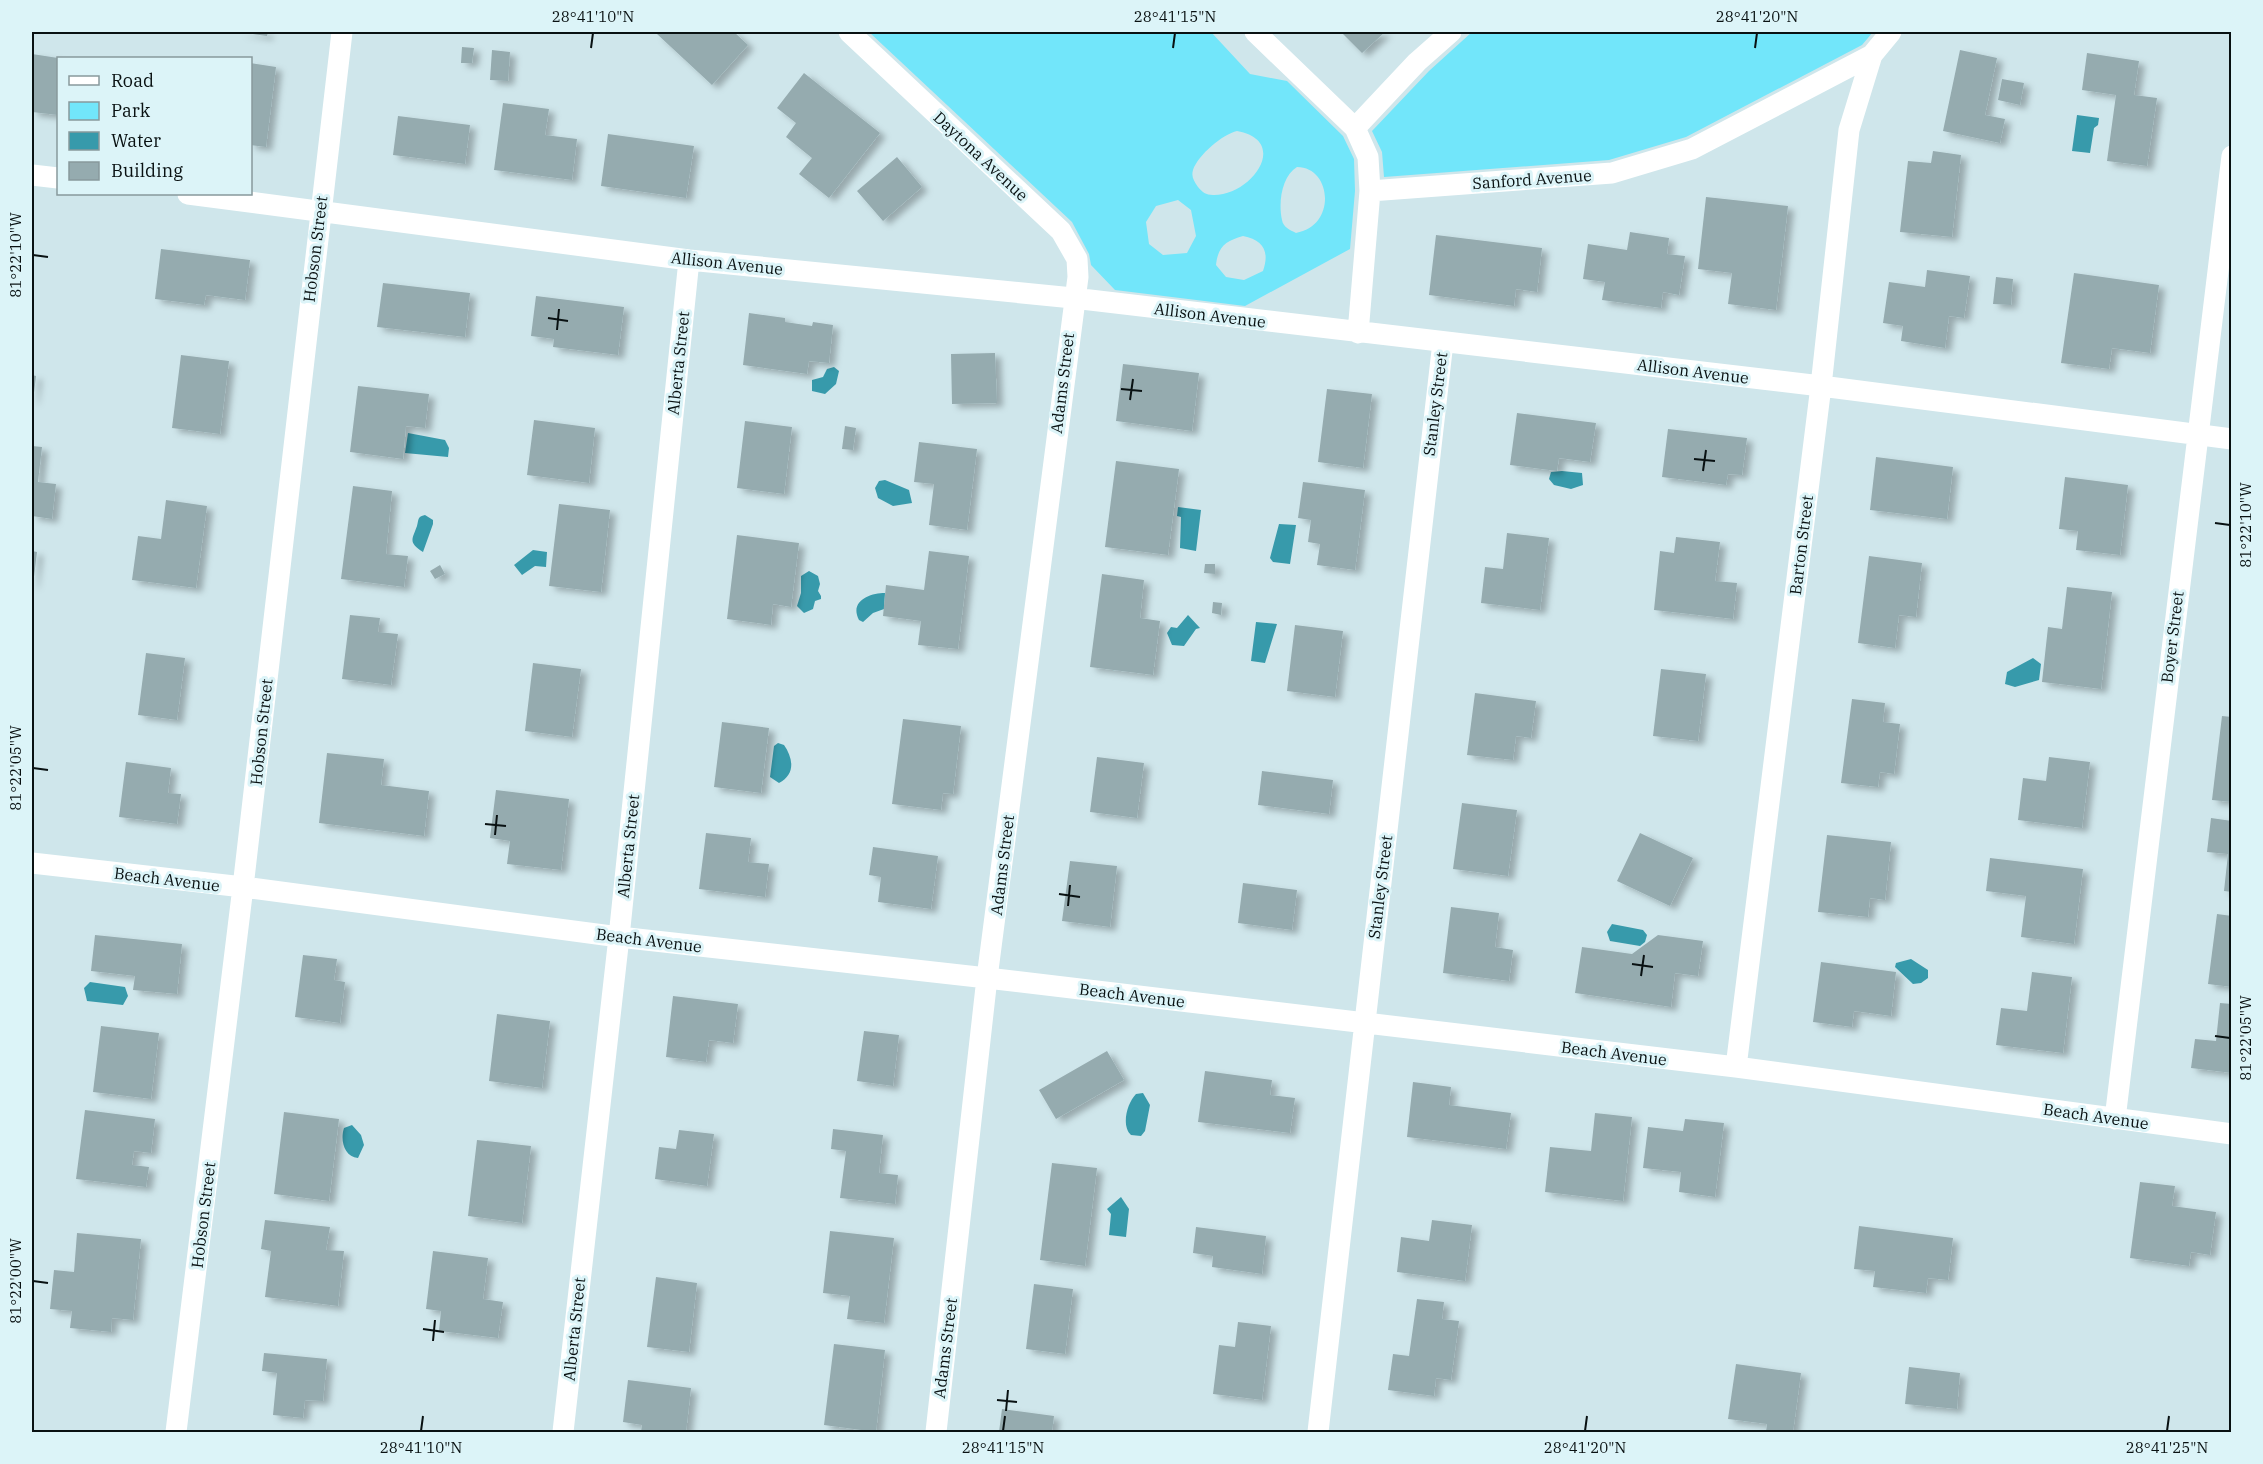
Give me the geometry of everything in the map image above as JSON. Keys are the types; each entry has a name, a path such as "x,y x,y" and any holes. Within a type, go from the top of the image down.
{"street":[{"name":"Hobson Street","path":"176,1432 243,887 342,32"},
{"name":"Daytona Avenue","path":"849,32 1061,231 1077,259 1078,277 1073,298"},
{"path":"1255,32 1355,128 1368,157 1370,191 1358,333"},
{"path":"1355,128 1418,62 1451,32"},
{"name":"Barton Street","path":"1736,1067 1821,386 1849,130 1872,55 1891,32"},
{"name":"Sanford Avenue","path":"1370,191 1612,173 1692,149 1872,55"},
{"name":"Boyer Street","path":"2115,1119 2196,435 2232,156"},
{"path":"32,175 57,178"},
{"name":"Allison Avenue","path":"197,195 320,209 689,260 1073,298 1821,386 2232,439"},
{"name":"Alberta Street","path":"563,1432 619,937 689,260"},
{"name":"Adams Street","path":"936,1432 987,978 1073,298"},
{"name":"Stanley Street","path":"1318,1432 1443,342"},
{"name":"Beach Avenue","path":"32,863 243,887 619,937 987,978 1736,1067 2232,1134"}],"green space":[{"path":"869,32 1211,32 1250,74 1287,81 1343,136 1354,159 1355,191 1350,249 1245,306 1115,290 1091,265 1089,254 1072,222","holes":["1237,131 1253,137 1261,145 1263,156 1260,167 1252,178 1240,187 1227,193 1206,194 1194,181 1193,170 1205,152","1297,167 1309,170 1317,176 1323,186 1325,197 1324,209 1318,220 1309,228 1296,233 1284,225 1281,213 1282,190 1292,171","1178,200 1191,210 1196,236 1187,253 1163,255 1149,244 1146,222 1156,206","1243,236 1256,240 1265,252 1263,271 1244,280 1226,277 1216,265 1224,245"]},
{"path":"1472,32 1873,32 1862,45 1686,137 1609,160 1384,177 1382,152 1372,131 1429,71"}],"water":[{"path":"2077,115 2099,118 2098,125 2094,128 2090,153 2072,151"},
{"path":"834,367 839,371 836,384 825,394 812,391 812,380 823,377 827,369"},
{"path":"408,433 445,440 449,448 448,457 405,453"},
{"path":"1551,472 1582,473 1583,485 1571,489 1554,485 1549,479"},
{"path":"885,480 909,490 912,503 893,506 878,498 875,488 879,481"},
{"path":"1178,507 1201,510 1196,551 1180,548 1181,517 1177,516"},
{"path":"425,515 433,520 433,524 423,552 415,546 412,540 419,519"},
{"path":"1279,524 1296,525 1290,564 1273,562 1270,558"},
{"path":"533,550 547,552 546,567 535,566 522,575 514,565"},
{"path":"809,571 818,576 820,584 818,591 821,599 815,601 813,609 804,613 797,606 801,593 801,576"},
{"path":"885,593 884,609 873,613 863,622 859,620 857,608 859,603 873,595"},
{"path":"1188,615 1200,628 1196,629 1184,646 1172,645 1167,633 1171,627 1177,628"},
{"path":"1256,622 1277,624 1265,663 1251,661"},
{"path":"2033,658 2041,664 2039,680 2015,687 2005,684 2007,672"},
{"path":"778,743 784,745 791,760 788,775 779,783 770,777 774,746"},
{"path":"1612,924 1643,930 1647,935 1645,942 1640,946 1610,941 1607,932"},
{"path":"1911,959 1928,970 1928,978 1921,983 1913,984 1895,967 1896,963"},
{"path":"90,982 125,987 128,996 123,1005 87,1001 84,988"},
{"path":"1143,1093 1150,1105 1145,1131 1141,1136 1131,1135 1126,1126 1128,1109 1136,1094"},
{"path":"352,1125 361,1135 364,1145 358,1158 349,1155 343,1143 344,1128"},
{"path":"1121,1197 1129,1209 1126,1237 1109,1235 1111,1214 1107,1209"}],"building":[{"path":"238,32 268,32 267,36"},
{"path":"659,32 734,32 748,45 712,85 657,34"},
{"path":"1341,32 1385,32 1362,53"},
{"path":"462,47 474,48 472,63 461,63"},
{"path":"492,50 510,52 508,81 490,80"},
{"path":"1960,50 1997,58 1985,115 2005,119 2000,143 1943,131"},
{"path":"2087,53 2139,61 2134,95 2157,98 2147,166 2107,161 2116,95 2082,90"},
{"path":"32,54 57,58 57,115 32,112"},
{"path":"252,63 276,67 266,147 252,145"},
{"path":"804,73 880,133 829,198 799,174 812,158 786,137 796,123 777,108"},
{"path":"2002,79 2024,83 2020,105 1998,100"},
{"path":"503,103 549,109 545,135 577,139 572,180 494,170"},
{"path":"398,116 470,125 465,164 393,155"},
{"path":"608,134 694,146 686,198 601,186"},
{"path":"1933,151 1961,155 1952,237 1900,232 1908,161 1931,163"},
{"path":"897,157 922,187 883,221 857,191"},
{"path":"1706,197 1788,206 1776,310 1728,304 1732,273 1698,269"},
{"path":"1630,232 1669,238 1667,254 1685,256 1679,295 1663,292 1661,308 1602,300 1605,282 1583,279 1588,244 1627,250"},
{"path":"1436,235 1542,248 1537,292 1516,289 1514,306 1429,295"},
{"path":"161,249 250,260 245,300 206,295 204,305 155,299"},
{"path":"1927,270 1970,276 1964,318 1949,316 1945,348 1901,341 1903,326 1883,323 1889,282 1925,287"},
{"path":"2074,273 2159,285 2150,353 2112,348 2109,369 2061,363"},
{"path":"1996,277 2013,279 2011,305 1993,304"},
{"path":"383,283 470,293 465,337 377,327"},
{"path":"536,296 624,307 618,355 553,347 554,339 531,336"},
{"path":"749,313 785,318 785,322 812,326 813,322 833,325 829,363 809,361 807,374 743,365"},
{"path":"995,353 997,403 952,404 951,354"},
{"path":"181,355 229,361 220,434 172,428"},
{"path":"1123,364 1199,373 1192,431 1116,421"},
{"path":"32,375 36,376 33,401 32,401"},
{"path":"358,386 429,394 425,428 406,426 403,459 350,452"},
{"path":"1327,389 1372,394 1363,468 1318,462"},
{"path":"1517,413 1596,423 1590,462 1559,458 1557,471 1510,465"},
{"path":"534,420 595,428 589,483 527,475"},
{"path":"745,421 792,427 784,494 737,488"},
{"path":"845,426 856,428 853,450 842,449"},
{"path":"1668,429 1747,438 1742,475 1728,474 1726,485 1662,477"},
{"path":"919,442 977,449 967,530 929,525 934,484 914,482"},
{"path":"32,446 42,447 38,482 56,484 52,519 32,516"},
{"path":"1876,457 1953,467 1947,519 1870,510"},
{"path":"1116,461 1179,469 1168,555 1105,547"},
{"path":"2065,477 2128,485 2120,555 2076,550 2078,531 2059,529"},
{"path":"1303,482 1365,490 1355,570 1317,565 1320,544 1308,542 1311,520 1298,518"},
{"path":"353,486 392,491 386,554 408,556 404,587 341,579"},
{"path":"166,500 207,506 196,588 132,580 138,536 161,539"},
{"path":"559,504 610,510 601,592 549,586"},
{"path":"1507,533 1549,538 1540,610 1481,603 1485,567 1503,569"},
{"path":"737,535 799,543 791,607 773,604 771,625 727,619"},
{"path":"1676,537 1720,542 1715,581 1737,583 1733,619 1654,610 1660,551 1674,553"},
{"path":"32,551 37,552 33,585 32,585"},
{"path":"929,551 969,556 958,649 918,645 921,621 883,616 886,585 924,590"},
{"path":"1869,556 1922,563 1916,617 1899,615 1895,648 1858,643"},
{"path":"1205,564 1215,564 1215,574 1204,573"},
{"path":"440,565 445,574 435,579 430,571"},
{"path":"1102,574 1144,580 1140,618 1160,621 1153,675 1090,667"},
{"path":"2067,587 2112,592 2101,689 2042,682 2048,627 2062,629"},
{"path":"1213,602 1222,603 1221,615 1212,613"},
{"path":"350,615 380,618 378,632 398,634 391,685 342,679"},
{"path":"1295,625 1343,631 1335,697 1287,691"},
{"path":"146,653 185,658 177,720 138,715"},
{"path":"533,663 581,669 572,737 525,731"},
{"path":"1661,669 1706,674 1698,741 1653,736"},
{"path":"1475,693 1536,701 1531,738 1516,736 1513,760 1467,755"},
{"path":"1852,699 1885,703 1883,722 1900,724 1894,774 1880,772 1878,787 1841,783"},
{"path":"2222,716 2232,717 2232,802 2212,800"},
{"path":"903,719 961,726 953,794 943,793 941,810 892,804"},
{"path":"722,722 769,728 761,793 714,787"},
{"path":"327,753 384,759 381,785 429,791 424,836 319,823"},
{"path":"1097,757 1144,763 1137,818 1090,812"},
{"path":"2049,757 2090,762 2082,828 2018,820 2023,778 2046,781"},
{"path":"126,762 171,768 168,793 181,794 177,824 119,817"},
{"path":"1262,771 1333,780 1329,814 1258,805"},
{"path":"496,790 569,799 561,870 507,864 510,841 490,838"},
{"path":"1462,803 1517,810 1508,876 1453,869"},
{"path":"2211,818 2232,821 2232,892 2224,891 2228,854 2207,852"},
{"path":"706,833 751,838 748,862 769,864 765,897 699,889"},
{"path":"1640,833 1693,858 1670,906 1617,881"},
{"path":"1827,835 1891,842 1885,900 1870,898 1868,917 1818,912"},
{"path":"873,847 938,856 931,909 878,902 881,877 869,875"},
{"path":"1990,858 2083,869 2074,944 2021,937 2026,896 1986,891"},
{"path":"1070,861 1117,866 1110,927 1062,921"},
{"path":"1243,883 1297,890 1292,930 1238,923"},
{"path":"1451,907 1499,913 1495,947 1513,950 1509,981 1443,973"},
{"path":"2217,914 2232,916 2232,987 2208,984"},
{"path":"95,935 182,944 177,994 133,990 135,976 91,971"},
{"path":"1658,935 1703,941 1698,976 1675,973 1671,1007 1575,993 1582,947 1632,954"},
{"path":"303,955 337,959 334,980 345,982 340,1023 295,1017"},
{"path":"1821,962 1896,972 1891,1016 1854,1011 1852,1027 1813,1022"},
{"path":"2032,972 2072,977 2063,1053 1996,1045 2001,1008 2027,1011"},
{"path":"673,996 738,1004 733,1043 709,1040 706,1062 666,1057"},
{"path":"2220,1003 2232,1004 2232,1073 2191,1068 2195,1039 2216,1041"},
{"path":"497,1014 550,1021 542,1088 489,1081"},
{"path":"101,1026 159,1033 151,1099 93,1092"},
{"path":"864,1031 899,1035 893,1086 857,1081"},
{"path":"1107,1051 1124,1080 1056,1119 1039,1090"},
{"path":"1205,1071 1272,1080 1270,1095 1295,1098 1290,1133 1198,1122"},
{"path":"1413,1082 1451,1087 1449,1105 1511,1113 1506,1149 1407,1137"},
{"path":"85,1110 155,1119 151,1153 134,1151 132,1165 149,1167 146,1187 76,1179"},
{"path":"284,1112 339,1119 329,1201 274,1194"},
{"path":"1595,1113 1632,1117 1623,1201 1545,1192 1550,1147 1591,1151"},
{"path":"1685,1119 1724,1123 1715,1197 1679,1192 1681,1172 1643,1168 1648,1127 1683,1131"},
{"path":"833,1129 883,1135 879,1173 898,1175 895,1204 840,1198 846,1151 831,1149"},
{"path":"679,1130 714,1134 707,1186 655,1179 659,1147 676,1149"},
{"path":"477,1140 531,1146 522,1223 468,1216"},
{"path":"1052,1163 1097,1168 1085,1266 1040,1260"},
{"path":"2140,1182 2175,1186 2172,1206 2216,1212 2210,1255 2191,1252 2189,1266 2130,1258"},
{"path":"265,1220 330,1227 326,1250 344,1251 338,1306 265,1297 271,1251 261,1249"},
{"path":"1432,1220 1472,1225 1465,1281 1397,1272 1401,1237 1429,1241"},
{"path":"1859,1226 1953,1238 1948,1280 1928,1278 1926,1293 1873,1287 1875,1271 1854,1269"},
{"path":"1196,1227 1266,1236 1262,1274 1212,1267 1213,1256 1193,1253"},
{"path":"830,1231 894,1238 884,1323 847,1319 850,1296 823,1293"},
{"path":"77,1233 141,1239 133,1320 112,1318 111,1332 70,1328 72,1311 50,1309 54,1270 74,1272"},
{"path":"433,1251 488,1258 483,1299 503,1302 498,1338 439,1331 441,1311 426,1309"},
{"path":"656,1277 697,1283 689,1352 647,1347"},
{"path":"1034,1284 1073,1289 1065,1354 1026,1349"},
{"path":"1417,1299 1444,1302 1442,1319 1459,1321 1451,1380 1436,1378 1434,1396 1388,1390 1393,1354 1409,1356"},
{"path":"1238,1322 1271,1326 1262,1400 1213,1394 1219,1345 1235,1347"},
{"path":"834,1344 885,1350 876,1432 824,1425"},
{"path":"264,1353 327,1359 323,1401 305,1400 303,1418 273,1415 277,1373 262,1371"},
{"path":"1736,1364 1801,1373 1793,1432 1766,1432 1767,1424 1728,1419"},
{"path":"1909,1367 1960,1373 1957,1409 1905,1404"},
{"path":"628,1380 691,1388 686,1432 641,1432 642,1425 623,1422"},
{"path":"1002,1409 1054,1416 1052,1432 999,1432"}]}
